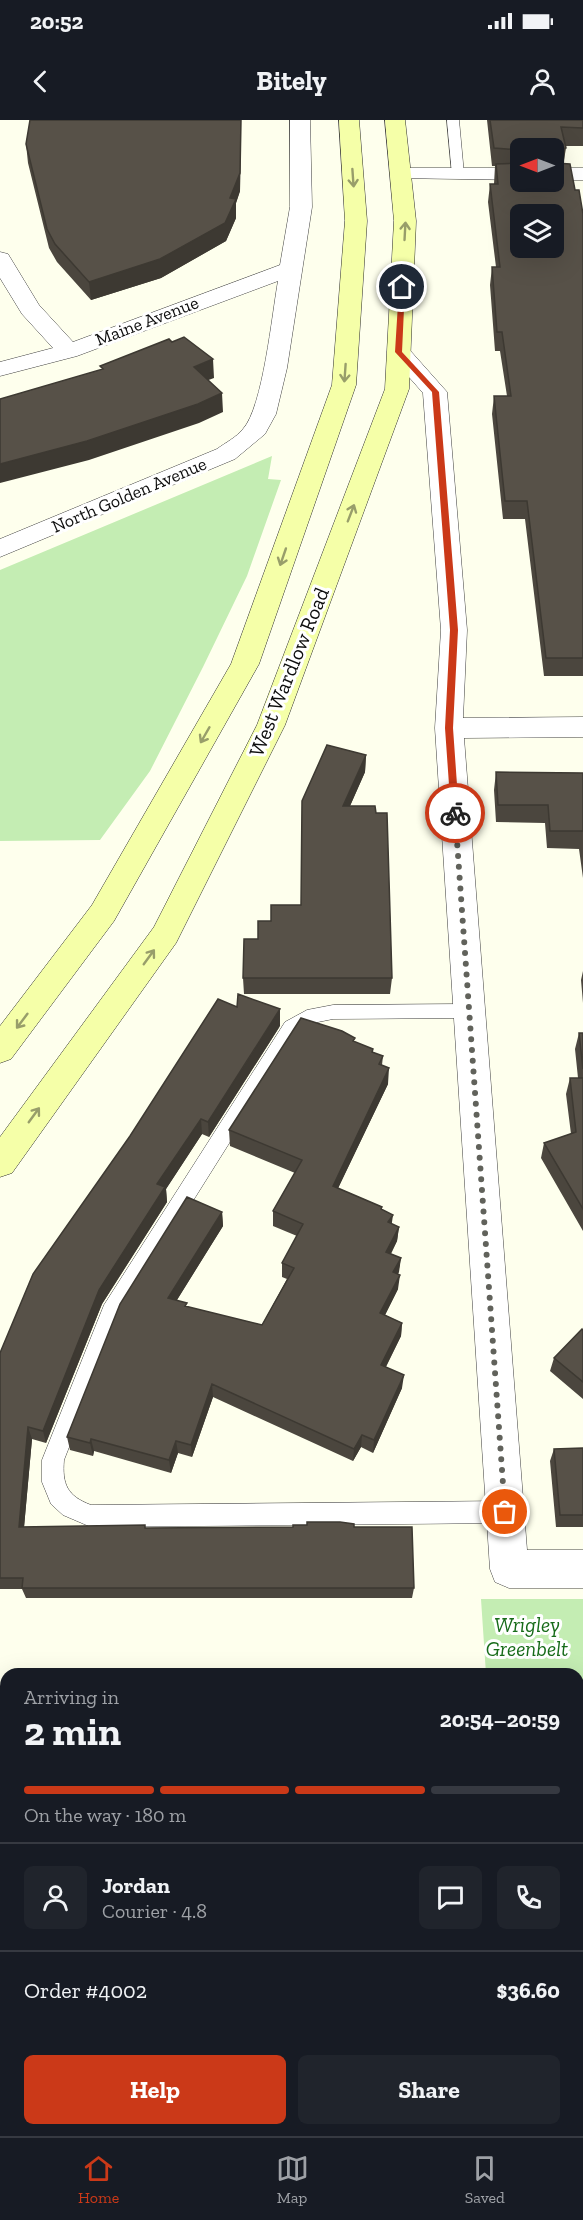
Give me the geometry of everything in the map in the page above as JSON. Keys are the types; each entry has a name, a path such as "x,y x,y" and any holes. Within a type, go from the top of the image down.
{"main road":[{"name":"West Wardlow Road","path":"0,1050 103,913 246,664 344,385 356,221 349,120"},
{"name":"West Wardlow Road","path":"0,1162 165,935 271,725 397,390 405,221 395,120"}],"street":[{"path":"293,268 301,207 300,120"},
{"path":"400,174 510,174"},
{"path":"564,174 583,174"},
{"path":"0,259 30,309 69,351"},
{"name":"Maine Avenue","path":"0,369 69,351 293,268"},
{"name":"North Golden Avenue","path":"0,549 226,454 253,434 264,414 275,368 293,268"},
{"path":"399,352 435,392 454,630 449,728 509,1569 583,1569"},
{"path":"449,728 583,727"}],"lane":[{"path":"453,120 458,174"},
{"path":"469,1011 333,1012 314,1015 292,1027 111,1312 53,1460 51,1478 55,1496 74,1510 91,1516 505,1512"}],"green space":[{"path":"272,456 268,479 281,480 247,576 150,771 100,840 0,841 0,570"},
{"name":"Wrigley Greenbelt","path":"481,1599 583,1599 583,1668 486,1668"}],"building":[{"path":"30,120 241,120 240,173 230,198 236,199 225,223 160,259 89,282 55,244 47,229 26,144"},
{"path":"490,120 583,120 583,128 561,127 564,138 510,138 510,149 494,148"},
{"path":"510,163 510,192 564,192 564,164 570,164 575,190 579,190 583,214 583,658 546,658 527,501 505,501 494,396 511,396 502,332 497,332 492,267 500,267 490,184 498,184 496,164"},
{"path":"184,337 213,359 194,367 222,393 198,404 87,441 0,464 0,399 103,369 100,366 169,339 172,342"},
{"path":"327,745 366,755 343,806 375,806 376,813 387,813 392,978 243,978 244,939 258,939 258,921 271,921 271,905 301,905 302,801"},
{"path":"496,772 583,773 583,831 550,831 548,805 498,805"},
{"path":"238,994 280,1009 208,1122 201,1119 157,1184 165,1187 99,1290 43,1431 28,1427 19,1527 145,1525 145,1528 293,1527 293,1525 307,1525 307,1522 340,1522 354,1524 354,1527 412,1527 414,1588 22,1588 23,1578 0,1578 0,1353 33,1274 130,1136 218,999 237,1007"},
{"path":"301,1018 342,1031 355,1038 353,1041 383,1056 379,1064 389,1068 333,1186 382,1207 381,1209 393,1215 388,1222 399,1227 386,1252 401,1258 393,1272 400,1275 380,1313 402,1323 381,1365 404,1375 374,1440 362,1435 354,1449 212,1384 191,1445 176,1441 169,1460 91,1439 90,1443 67,1437 120,1304 187,1197 222,1212 168,1298 187,1303 185,1306 262,1325 294,1268 282,1263 303,1224 273,1211 302,1160 229,1130"},
{"path":"579,1033 583,1033 583,1069"},
{"path":"570,1078 583,1078 583,1209 544,1143 576,1132"},
{"path":"582,1329 583,1331 583,1382 554,1358"},
{"path":"583,1448 583,1515 560,1515 554,1449"}],"way so far":[{"path":"455,813 505,1512"}],"route":[{"path":"402,287 399,352 435,392 454,630 449,728 455,813"}]}
